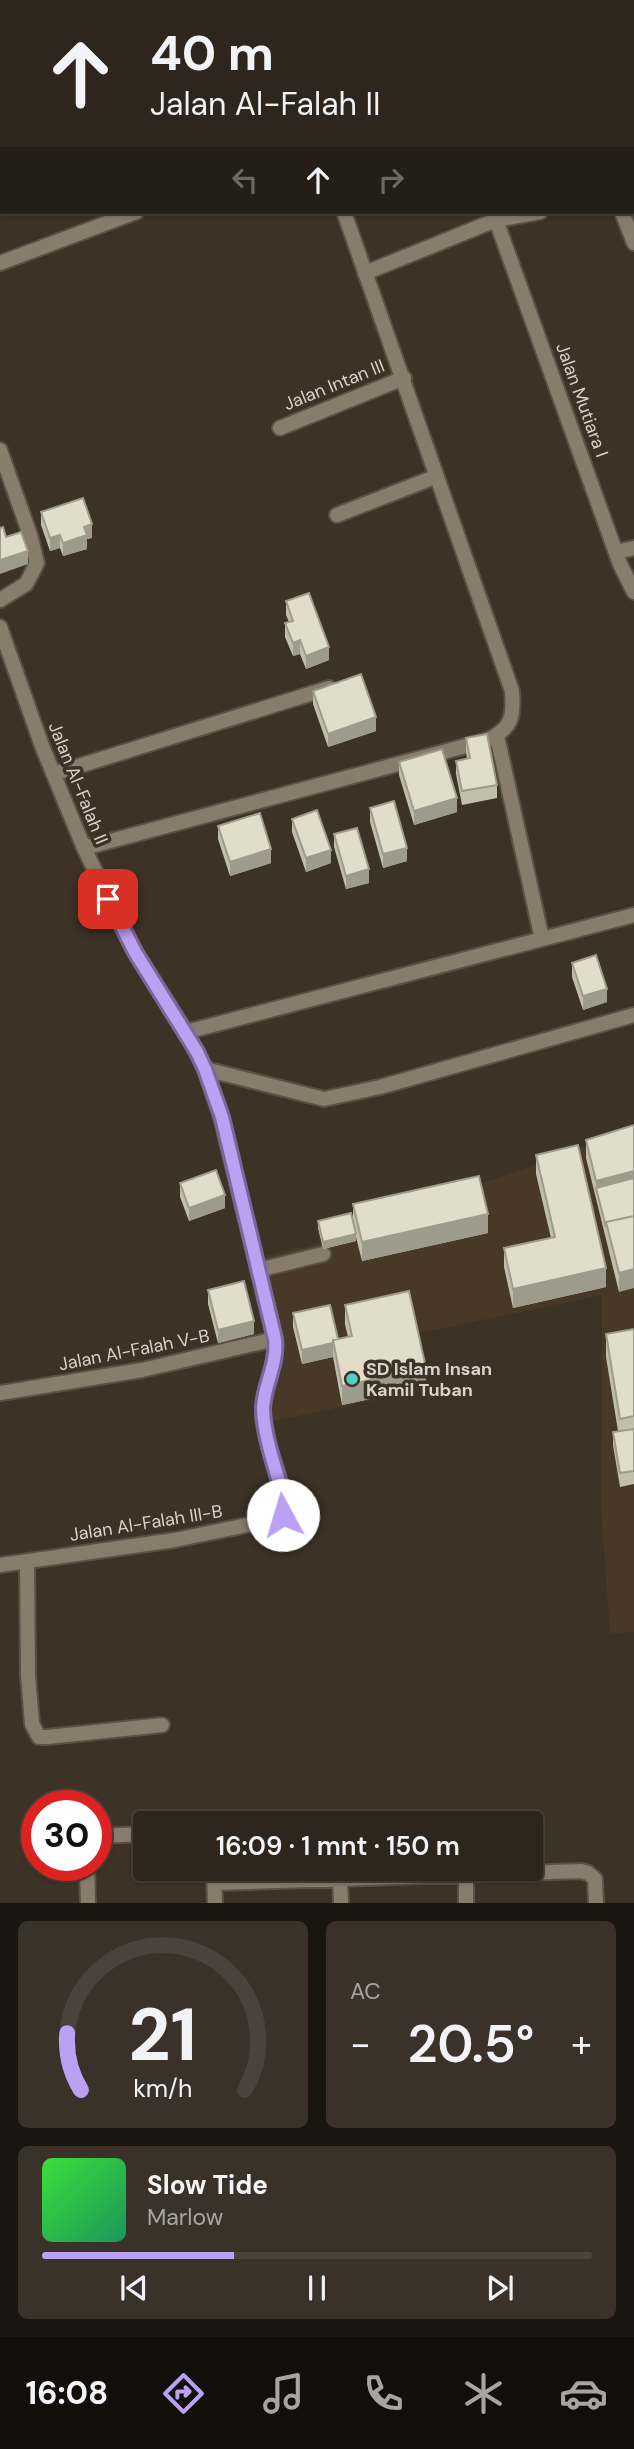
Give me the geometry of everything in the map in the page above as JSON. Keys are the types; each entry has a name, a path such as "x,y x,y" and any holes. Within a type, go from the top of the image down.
{"street":[{"path":"0,263 131,214"},
{"path":"84,848 488,740 509,725 514,711 512,691 345,214"},
{"path":"365,273 496,220 529,214"},
{"path":"623,214 634,243"},
{"name":"Jalan Mutiara I","path":"496,220 616,552 634,592"},
{"name":"Jalan Intan III","path":"279,428 404,378"},
{"path":"0,450 37,563 26,584 0,600"},
{"path":"337,515 435,477"},
{"path":"616,552 634,548"},
{"name":"Jalan Al-Falah II","path":"0,627 22,694 84,848 135,952 186,1032 205,1069 222,1117 275,1339"},
{"path":"53,774 339,685"},
{"path":"496,736 542,939"},
{"path":"186,1032 634,915"},
{"path":"205,1069 324,1099 380,1087 634,1015"},
{"path":"259,1270 323,1254"},
{"name":"Jalan Al-Falah V-B","path":"0,1393 142,1370 275,1339"},
{"name":"Jalan Al-Falah III-B","path":"0,1565 229,1530 283,1515 286,1504 263,1418 264,1401 276,1358 275,1339"},
{"path":"27,1561 30,1701 32,1724 36,1734 39,1737 48,1737 162,1725"},
{"path":"112,1835 133,1834"},
{"path":"543,1872 575,1871 590,1874 595,1883 596,1903"},
{"path":"87,1881 88,1903"},
{"path":"214,1881 215,1903"},
{"path":"340,1881 341,1903"},
{"path":"466,1881 466,1903"}],"shaded area":[{"name":"SD Islam Insan Kamil Tuban","path":"634,1127 634,1632 610,1634 601,1510 602,1295 416,1334 428,1389 273,1421 272,1397 285,1354 264,1256 320,1243 316,1228 506,1176"}],"building":[{"path":"83,498 92,524 84,527 87,535 63,543 60,535 50,538 41,512"},
{"path":"3,527 6,537 21,532 28,551 0,560 0,528"},
{"path":"309,593 329,647 306,656 300,640 293,643 285,623 293,621 286,601"},
{"path":"361,674 376,717 328,734 313,691"},
{"path":"487,734 497,785 462,791 456,761 470,758 466,738"},
{"path":"442,749 457,798 414,811 399,762"},
{"path":"394,801 407,848 383,854 370,808"},
{"path":"317,810 331,850 306,858 292,819"},
{"path":"260,813 271,849 230,862 218,826"},
{"path":"357,828 369,869 346,876 334,834"},
{"path":"596,955 607,989 583,996 572,963"},
{"path":"634,1125 634,1171 596,1181 586,1140"},
{"path":"578,1145 606,1268 513,1289 504,1248 555,1237 536,1155"},
{"path":"216,1170 225,1195 189,1208 180,1183"},
{"path":"479,1176 488,1214 362,1242 353,1204"},
{"path":"634,1178 634,1216 606,1222 606,1227 596,1188"},
{"path":"351,1213 356,1234 323,1242 318,1221"},
{"path":"634,1216 634,1269 619,1273 606,1222"},
{"path":"244,1281 254,1321 218,1330 208,1290"},
{"path":"409,1291 426,1368 342,1386 333,1340 352,1336 345,1305"},
{"path":"330,1305 338,1339 333,1340 333,1343 302,1350 293,1313"},
{"path":"634,1329 634,1416 620,1419 606,1334"},
{"path":"634,1429 634,1471 620,1473 613,1432"}],"place":[{"name":"SD Islam Insan Kamil Tuban","path":"352,1379"}],"route":[{"path":"108,899 135,952 197,1052 222,1117 275,1339 276,1358 264,1401 263,1418 286,1504 283,1515"}]}
